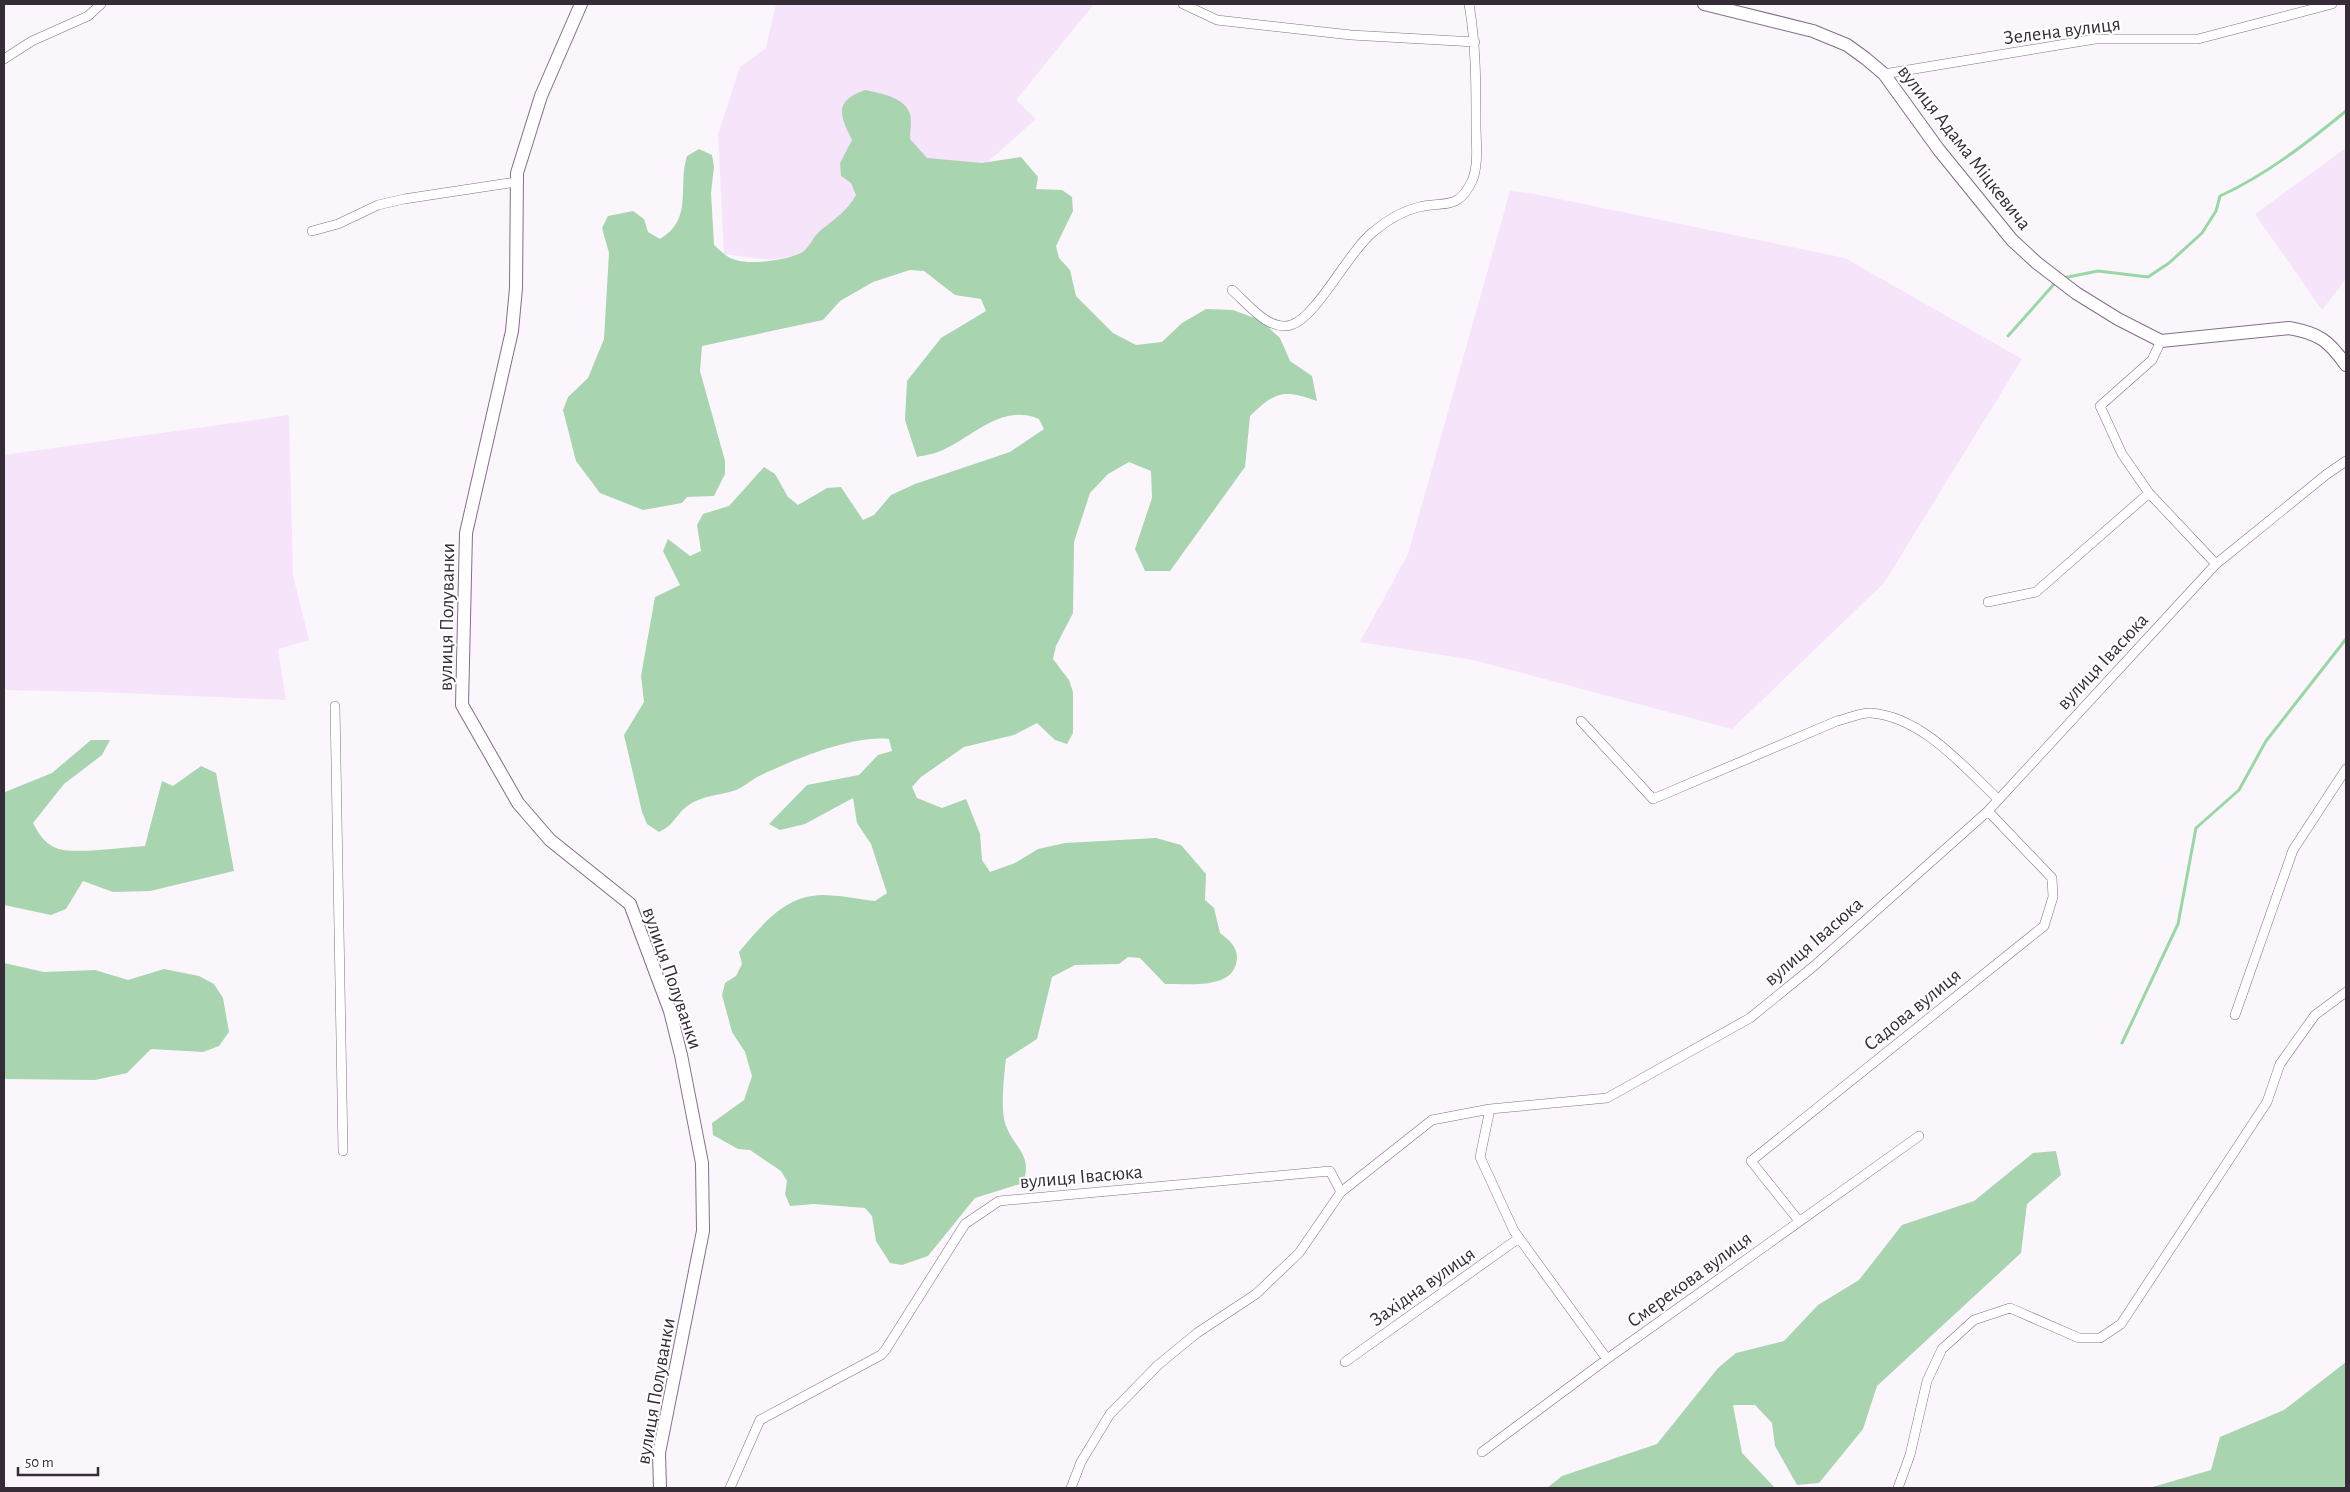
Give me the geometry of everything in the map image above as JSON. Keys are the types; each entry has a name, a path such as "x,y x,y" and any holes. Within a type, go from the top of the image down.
{"street":[{"path":"4,59 32,41 88,16 101,4"},
{"name":"вулиця Полуванки","path":"581,4 541,96 517,172 516,288 512,331 466,533 462,705 518,803 550,840 630,904 670,1012 681,1055 702,1164 703,1232 659,1453 660,1488"},
{"path":"1183,4 1217,20 1351,35 1475,42"},
{"path":"1232,290 1269,322 1281,326 1293,325 1313,307 1358,245 1373,232 1400,213 1420,206 1454,203 1464,195 1473,179 1476,151 1475,42 1469,4"},
{"name":"вулиця Адама Міцкевича","path":"1704,4 1813,31 1847,45 1884,74 1939,150 2012,240 2037,263 2076,293 2118,319 2161,341"},
{"name":"Зелена вулиця","path":"1884,74 2095,39 2198,39 2332,4"},
{"path":"312,231 338,224 378,206 404,199 516,182"},
{"path":"2216,564 2150,492 2122,454 2100,406 2152,360 2161,341 2289,328 2316,334 2333,348 2346,366"},
{"name":"вулиця Івасюка","path":"1071,1488 1081,1462 1110,1414 1158,1365 1197,1333 1256,1294 1300,1253 1342,1192 1432,1120 1490,1109 1607,1098 1750,1018 1814,966 1988,811 2216,564 2346,461"},
{"path":"1988,602 2036,592 2150,492"},
{"path":"335,706 343,1151"},
{"path":"1581,721 1653,799 1838,721 1869,712 1888,716 1916,728 1947,752 1998,799"},
{"path":"2235,1015 2293,850 2346,769"},
{"name":"Садова вулиця","path":"1799,1222 1751,1161 2044,926 2053,897 2052,878 1988,811"},
{"path":"1898,1488 1910,1455 1927,1381 1942,1349 1974,1320 2010,1308 2079,1338 2100,1338 2121,1324 2266,1102 2280,1064 2315,1015 2346,992"},
{"path":"1490,1109 1480,1157 1514,1231 1607,1359"},
{"name":"Смерекова вулиця","path":"1482,1452 1607,1359 1918,1136"},
{"name":"вулиця Івасюка","path":"730,1488 760,1420 880,1355 886,1349 965,1224 1000,1201 1330,1171 1342,1192"},
{"name":"Західна вулиця","path":"1345,1362 1519,1238"}],"shaded area":[{"path":"776,4 1094,4 1016,100 1036,119 981,168 817,252 770,260 724,254 718,134 740,67 766,48"},
{"path":"2346,148 2346,279 2322,310 2255,214"},
{"path":"1510,191 1530,193 1845,258 2022,359 1884,583 1732,729 1473,660 1360,642 1408,554"},
{"path":"289,415 293,575 309,640 278,649 286,700 4,690 4,455"}],"green space":[{"path":"865,90 891,97 907,108 911,117 910,139 927,158 982,163 1021,157 1038,177 1036,189 1062,190 1072,197 1073,211 1056,246 1059,258 1070,270 1076,296 1113,333 1136,345 1162,342 1182,323 1206,309 1233,310 1260,320 1280,338 1290,361 1312,376 1317,401 1296,395 1280,395 1267,401 1250,416 1245,467 1170,571 1145,571 1135,549 1152,498 1151,471 1129,462 1108,474 1090,493 1074,542 1073,613 1056,646 1053,659 1069,680 1073,692 1073,733 1067,744 1055,740 1037,723 1014,735 964,747 921,777 912,787 917,798 942,808 966,799 980,834 982,860 990,872 1015,863 1038,849 1065,843 1156,838 1181,845 1206,874 1205,900 1214,908 1220,933 1234,947 1237,958 1234,969 1228,976 1209,983 1165,984 1140,958 1128,957 1119,964 1075,965 1052,977 1037,1039 1006,1059 1003,1093 1004,1119 1024,1159 1026,1173 1023,1183 975,1198 928,1256 902,1265 890,1263 876,1241 872,1216 865,1208 814,1204 790,1206 785,1194 787,1181 781,1171 750,1150 738,1149 713,1135 712,1123 744,1100 752,1076 745,1052 732,1032 722,995 725,983 736,976 742,964 739,952 775,914 797,900 809,896 822,895 875,901 887,893 871,844 857,823 853,798 805,824 780,830 769,824 807,785 859,775 878,755 892,751 889,739 858,741 841,745 788,763 759,776 736,790 692,803 659,832 647,824 642,812 624,735 644,702 641,676 655,597 680,585 663,551 668,539 690,556 701,551 697,525 703,514 729,506 764,467 775,474 788,497 798,505 827,488 841,487 863,520 874,515 891,495 915,484 1010,452 1044,429 1039,419 1026,415 1013,415 989,423 940,451 917,457 905,420 907,381 941,338 986,311 981,299 955,295 924,271 910,270 873,282 840,301 823,320 702,346 700,371 725,461 725,474 714,496 687,497 682,503 643,510 600,493 576,461 563,410 568,397 588,378 604,339 609,253 602,228 608,216 633,211 644,219 648,232 660,239 671,231 681,212 684,168 687,156 699,149 712,155 714,167 711,193 714,245 730,258 743,261 769,261 795,256 807,248 818,233 845,210 856,195 851,183 841,176 840,163 852,140 844,124 842,110 848,99"},
{"path":"91,740 110,740 102,755 64,784 33,823 45,841 56,848 74,851 145,846 162,781 173,786 201,766 216,773 234,871 150,891 113,892 83,881 66,909 51,915 4,905 5,792 52,773"},
{"path":"4,963 44,972 95,970 128,980 164,969 199,976 214,984 223,998 229,1032 219,1046 203,1052 151,1049 127,1073 95,1080 4,1079"},
{"path":"2056,1151 2061,1175 2027,1204 2021,1253 1877,1386 1863,1429 1819,1483 1797,1485 1775,1446 1772,1423 1755,1405 1733,1405 1742,1453 1775,1488 1547,1488 1562,1476 1657,1444 1718,1368 1736,1353 1784,1341 1818,1305 1859,1280 1902,1225 1974,1201 2033,1153"},
{"path":"2346,1362 2346,1488 2149,1488 2211,1470 2220,1437 2284,1410"}],"waterway":[{"path":"2063,278 2098,271 2148,277 2169,263 2202,233 2216,211 2220,196 2270,168 2346,111"},
{"path":"2008,336 2055,283"},
{"path":"2122,1043 2178,924 2196,828 2239,790 2266,741 2346,639"}]}
